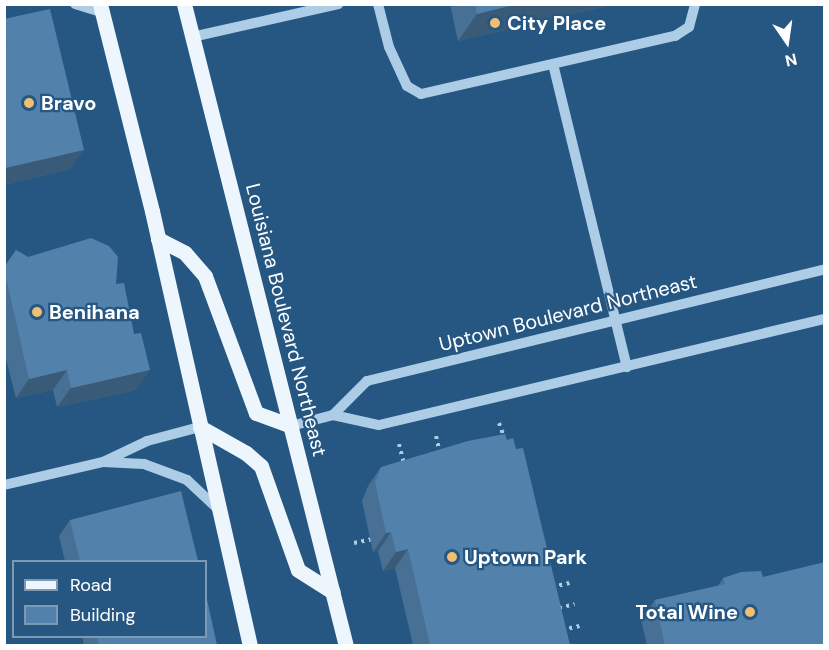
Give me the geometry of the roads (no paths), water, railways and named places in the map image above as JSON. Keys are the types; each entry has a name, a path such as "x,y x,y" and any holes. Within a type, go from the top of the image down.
{"main road":[{"name":"Louisiana Boulevard Northeast","path":"184,4 346,645"},
{"path":"101,8 158,239 250,645"},
{"path":"158,239 185,253 205,276 256,413 291,426"},
{"path":"200,427 246,453 261,466 270,484 289,553 298,570 333,592"}],"street":[{"path":"75,4 101,8"},
{"path":"192,37 338,4"},
{"path":"378,4 389,47 406,86 421,94 675,36 689,27 695,4"},
{"path":"553,64 627,367"},
{"name":"Uptown Boulevard Northeast","path":"333,415 367,381 825,270"},
{"path":"291,426 333,415 379,425 825,319"},
{"path":"4,484 103,462 147,441 200,427"},
{"path":"103,462 144,464 187,480 219,510"}],"place":[{"name":"City Place","path":"495,23"},
{"name":"Bravo","path":"29,103"},
{"name":"Benihana","path":"37,312"},
{"name":"Uptown Park","path":"452,557"},
{"name":"Total Wine","path":"750,612"}]}
